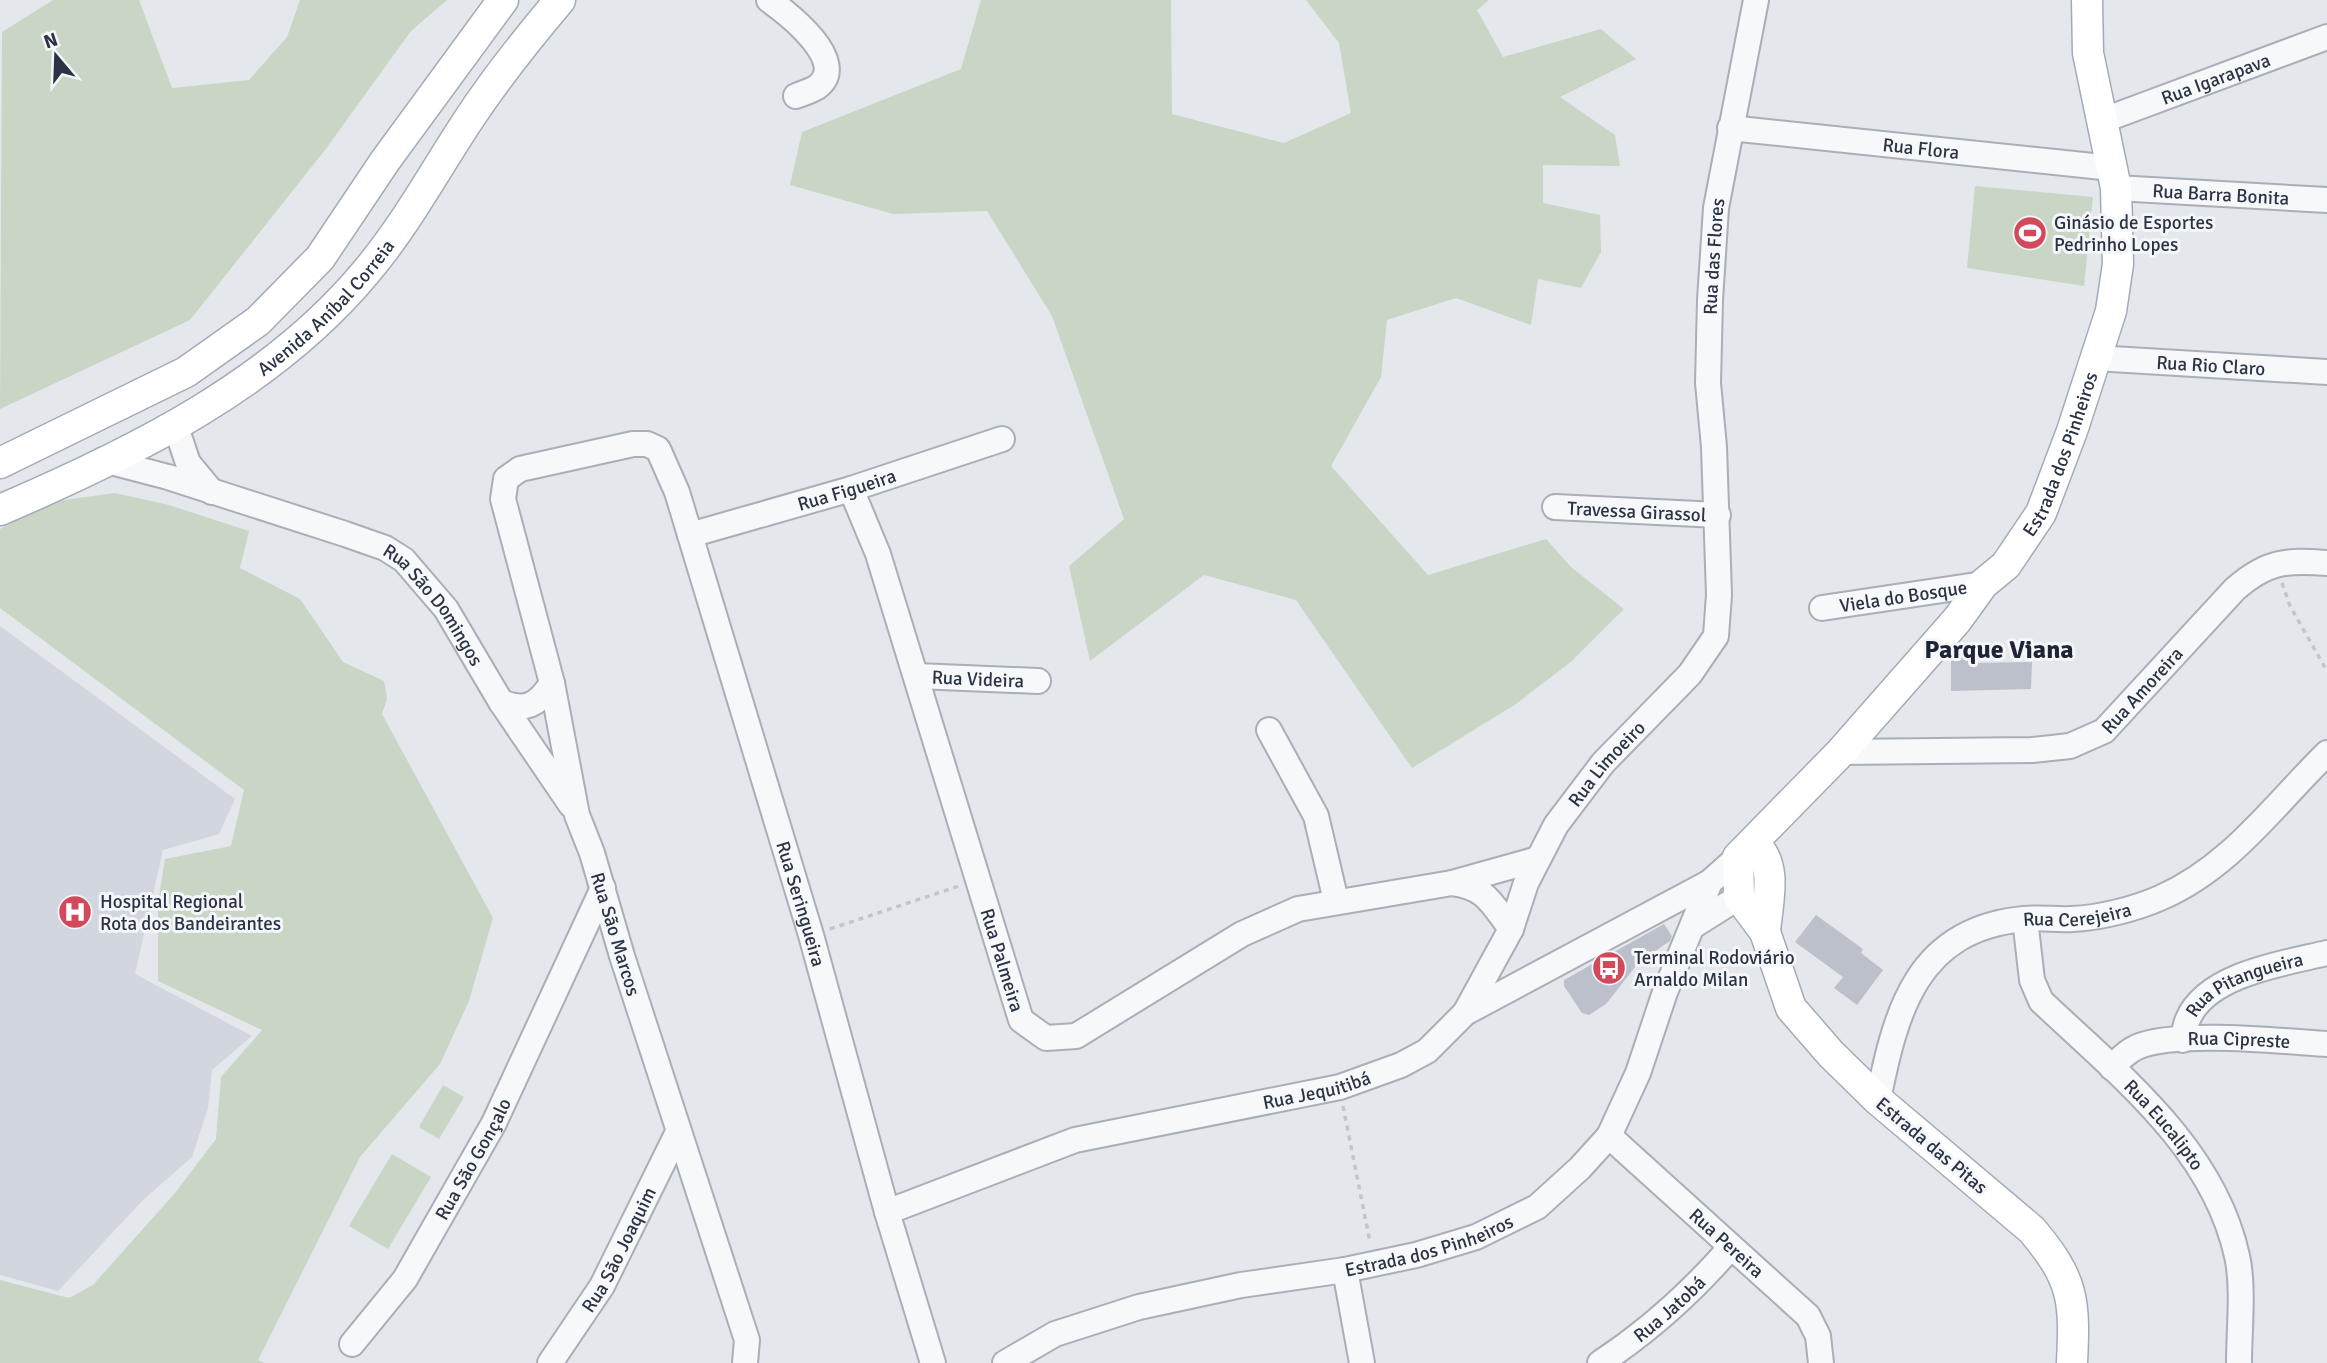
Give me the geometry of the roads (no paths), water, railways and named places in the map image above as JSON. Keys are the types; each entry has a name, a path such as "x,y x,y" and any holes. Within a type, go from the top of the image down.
{"main road":[{"name":"Avenida Aníbal Correia","path":"0,463 186,372 258,321 320,258 377,177 385,161 503,0"},
{"name":"Avenida Aníbal Correia","path":"0,510 175,424 283,355 320,323 367,271 515,53 560,0"},
{"name":"Estrada dos Pinheiros","path":"1746,851 1841,752 1957,620 1983,584 2006,565 2041,513 2072,431 2111,311 2118,264 2114,178 2104,120 2088,54 2087,0"},
{"path":"1739,897 1769,869 1777,819"},
{"path":"1739,897 1746,851 1766,857 1769,869"},
{"name":"Estrada das Pitas","path":"1765,932 1769,869"},
{"name":"Estrada das Pitas","path":"1739,897 1765,932 1791,1008 1831,1054 1878,1100 2032,1230 2052,1253 2068,1282 2073,1302 2072,1363"}],"street":[{"path":"769,0 810,34 825,63 823,80 817,87 796,96"},
{"name":"Rua das Flores","path":"1718,515 1708,383 1716,208 1756,0"},
{"name":"Rua Igarapava","path":"2104,120 2327,37"},
{"name":"Rua Flora","path":"1730,128 2114,178"},
{"name":"Rua Barra Bonita","path":"2114,178 2327,200"},
{"name":"Rua Rio Claro","path":"2095,358 2327,372"},
{"path":"175,424 188,463 213,492"},
{"name":"Rua Figueira","path":"690,536 851,489 1002,439"},
{"name":"Rua São Marcos","path":"658,449 646,444 633,444 520,469 506,479 503,499 552,682 577,815 603,888 678,1132 747,1340 745,1363"},
{"name":"Rua Seringueira","path":"658,449 668,467 690,536 811,935 887,1212 933,1363"},
{"name":"Rua São Domingos","path":"103,460 168,477 384,548 404,560 446,609 501,702 577,815"},
{"name":"Rua Palmeira","path":"851,489 878,554 1021,1020 1046,1038 1076,1036 1242,934 1298,909 1452,883 1538,859"},
{"name":"Travessa Girassol","path":"1555,507 1718,515"},
{"name":"Rua Limoeiro","path":"1465,1013 1511,929 1526,883 1538,859 1579,792 1690,674 1716,636 1720,595 1718,515"},
{"name":"Rua Amoreira","path":"1841,752 2032,750 2070,746 2104,731 2235,589 2257,570 2276,564 2303,561 2327,563"},
{"name":"Viela do Bosque","path":"1822,608 1983,584"},
{"name":"Rua Videira","path":"917,676 1038,681"},
{"path":"501,702 516,708 526,708 544,695 552,682"},
{"path":"1269,730 1316,816 1336,901"},
{"name":"Rua Cerejeira","path":"1878,1100 1891,1038 1903,1004 1923,969 1957,941 1995,924 2025,919 2075,919 2159,899 2205,874 2244,841 2327,753"},
{"name":"Estrada dos Pinheiros","path":"1005,1363 1055,1334 1139,1307 1241,1285 1375,1265 1476,1237 1521,1216 1558,1190 1609,1136 1638,1073 1665,992 1710,882 1746,851"},
{"name":"Rua Jequitibá","path":"887,1212 1075,1140 1340,1087 1401,1065 1427,1051 1465,1013 1710,882"},
{"name":"Rua Palmeira","path":"1452,883 1472,886 1482,891 1511,929"},
{"name":"Rua São Gonçalo","path":"352,1344 405,1279 494,1123 603,888"},
{"path":"1693,926 1739,897"},
{"name":"Rua Eucalipto","path":"2025,919 2032,980 2041,1001 2112,1068 2182,1143 2209,1181 2225,1214 2238,1259 2239,1363"},
{"path":"570,958 598,946 622,956"},
{"name":"Rua Pitangueira","path":"2183,1040 2188,1018 2204,998 2227,982 2253,971 2327,953"},
{"name":"Rua Cipreste","path":"2079,1037 2151,1042 2239,1039 2327,1044"},
{"name":"Rua Cipreste","path":"2112,1068 2124,1055 2151,1042"},
{"name":"Rua São Joaquim","path":"550,1363 602,1286 678,1132"},
{"name":"Rua Pereira","path":"1609,1136 1808,1317 1818,1336 1821,1363"},
{"name":"Rua Jatobá","path":"1600,1363 1645,1333 1696,1287 1730,1248"},
{"path":"1345,1270 1362,1363"}],"place":[{"name":"Ginásio de Esportes Pedrinho Lopes","path":"2030,233"},
{"name":"Hospital Regional Rota dos Bandeirantes","path":"75,912"},
{"name":"Terminal Rodoviário Arnaldo Milan","path":"1609,968"}],"district":[{"name":"Parque Viana","path":"1999,649"}]}
